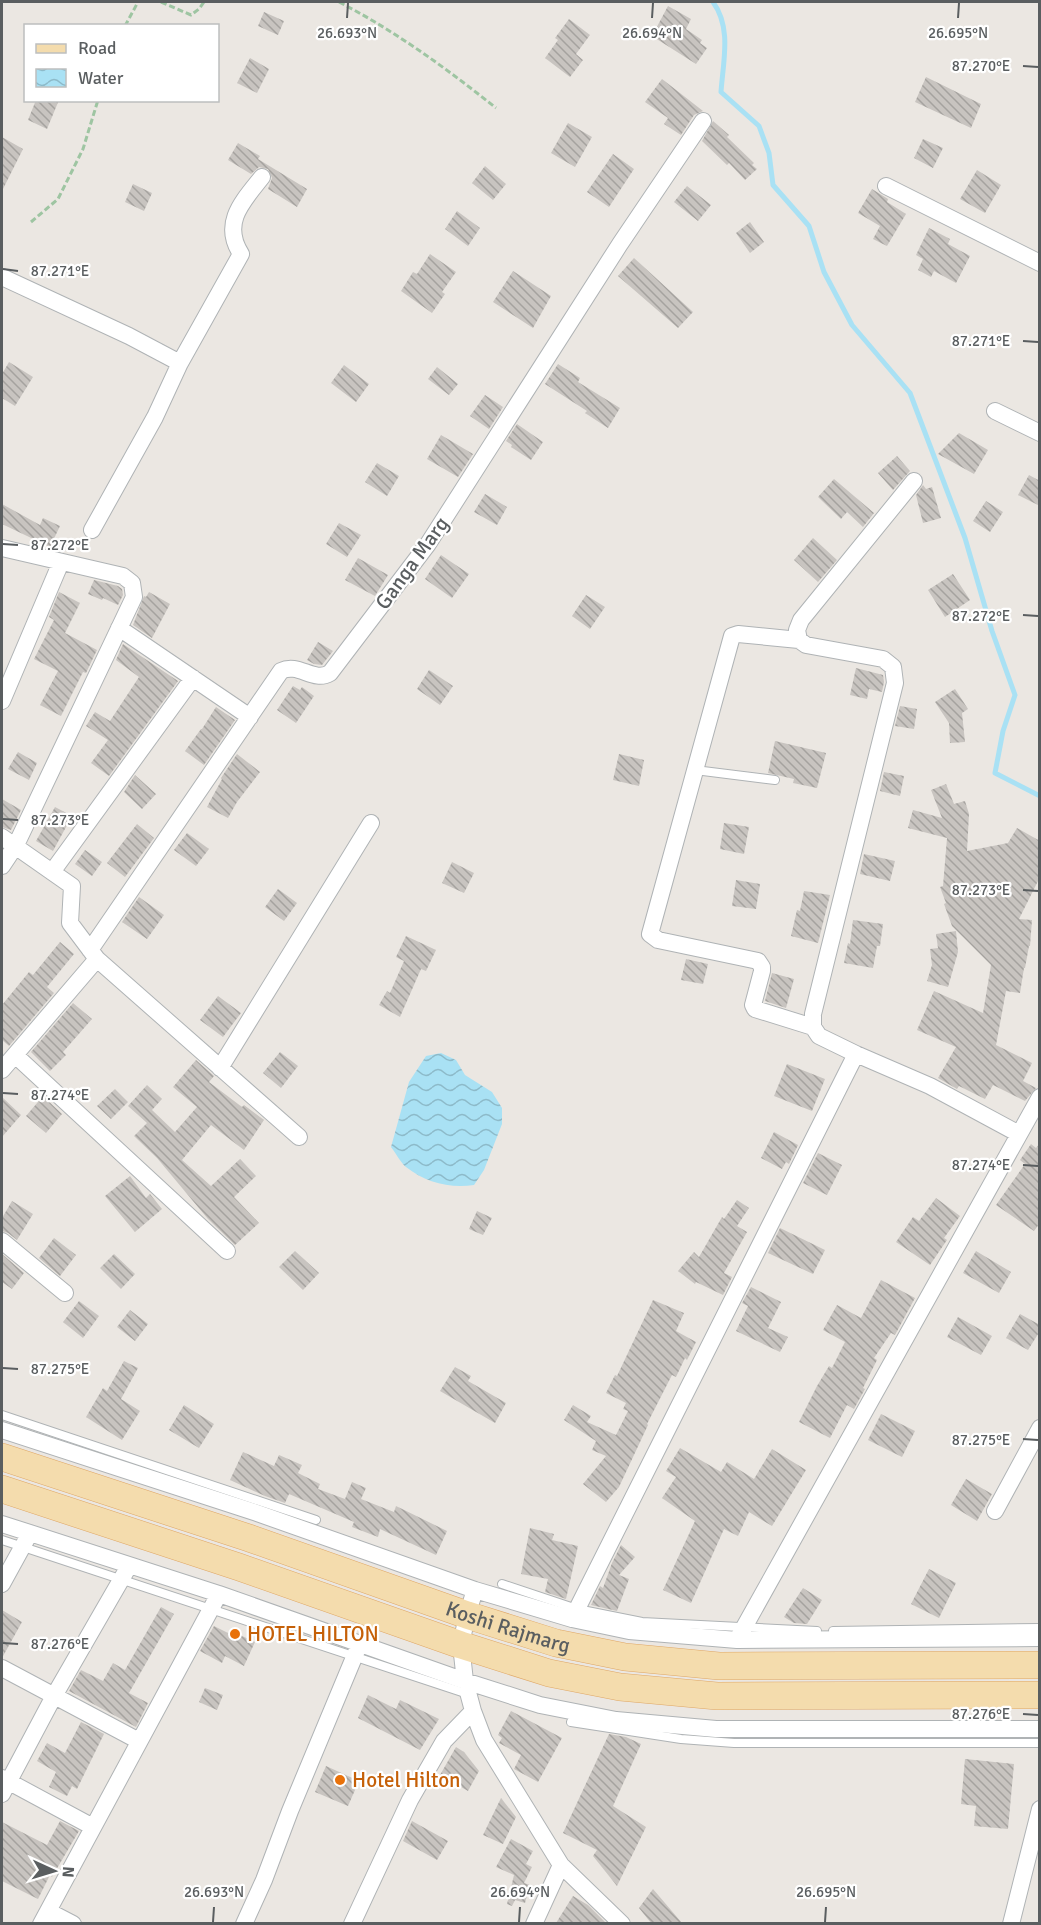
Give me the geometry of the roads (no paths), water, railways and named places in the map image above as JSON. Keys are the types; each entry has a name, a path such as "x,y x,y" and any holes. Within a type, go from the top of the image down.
{"main road":[{"name":"Koshi Rajmarg","path":"2,1457 249,1538 471,1602 556,1643 625,1657 719,1666 1040,1665"},
{"name":"Koshi Rajmarg","path":"2,1489 239,1567 461,1645 549,1673 569,1677 620,1687 717,1696 1040,1695"}],"street":[{"name":"Ganga Marg","path":"2,1070 94,955 281,671 289,667 318,677 325,676 337,664 428,544 620,244 703,121"},
{"path":"92,530 154,417 180,363 242,254 234,243 233,221 248,194 262,177"},
{"path":"886,186 1040,263"},
{"path":"2,277 129,336 180,363"},
{"path":"995,411 1039,432"},
{"path":"799,640 797,630 801,620 914,481"},
{"path":"2,548 123,576 132,583 134,597 9,841 2,866"},
{"path":"2,701 61,562"},
{"path":"119,628 250,717"},
{"path":"813,1027 755,1010 753,1005 762,971 758,961 658,940 650,934 732,636 738,634 799,640 815,648 883,659 893,667 895,683 813,1014 813,1027 819,1036 930,1086 1019,1134"},
{"path":"52,872 192,678"},
{"path":"220,1068 371,823"},
{"path":"9,841 72,886 70,923 94,955 299,1137"},
{"path":"574,1614 856,1054"},
{"path":"15,1055 227,1251"},
{"path":"740,1634 1040,1097"},
{"path":"2,1241 65,1293"},
{"path":"995,1511 1040,1428"},
{"path":"2,1430 257,1513 471,1602 574,1614 628,1631 1040,1638"},
{"path":"2,1524 26,1540 125,1572 219,1594 469,1695 540,1705 616,1720 716,1729 1040,1729"},
{"path":"2,1584 26,1540"},
{"path":"93,1827 4,1785 125,1572"},
{"path":"73,1923 45,1917 219,1594"},
{"path":"471,1602 461,1645 469,1695 484,1740 561,1865 622,1923"},
{"path":"244,1923 264,1880 357,1650"},
{"path":"2,1668 139,1741"},
{"path":"352,1923 410,1800 469,1695"},
{"path":"1011,1923 1040,1809"},
{"path":"534,1923 561,1865"}],"lane":[{"path":"694,770 775,780"},
{"path":"2,1415 316,1520"},
{"path":"2,1540 26,1540"},
{"path":"125,1572 211,1609 357,1650"},
{"path":"502,1584 574,1614"},
{"path":"740,1634 1040,1628"},
{"path":"571,1722 681,1739 734,1743 1040,1743"}],"water":[{"path":"441,1053 456,1060 465,1075 492,1092 502,1108 502,1124 484,1170 474,1185 447,1185 421,1177 404,1165 391,1147 409,1082 426,1056"}],"waterway":[{"path":"713,2 723,23 724,34 721,92 759,126 769,153 773,185 809,226 824,272 852,325 910,393 965,538 992,631 1015,695 1003,731 995,773 1040,796"}],"place":[{"name":"HOTEL HILTON","path":"235,1634"},
{"name":"Hotel Hilton","path":"340,1780"}]}
